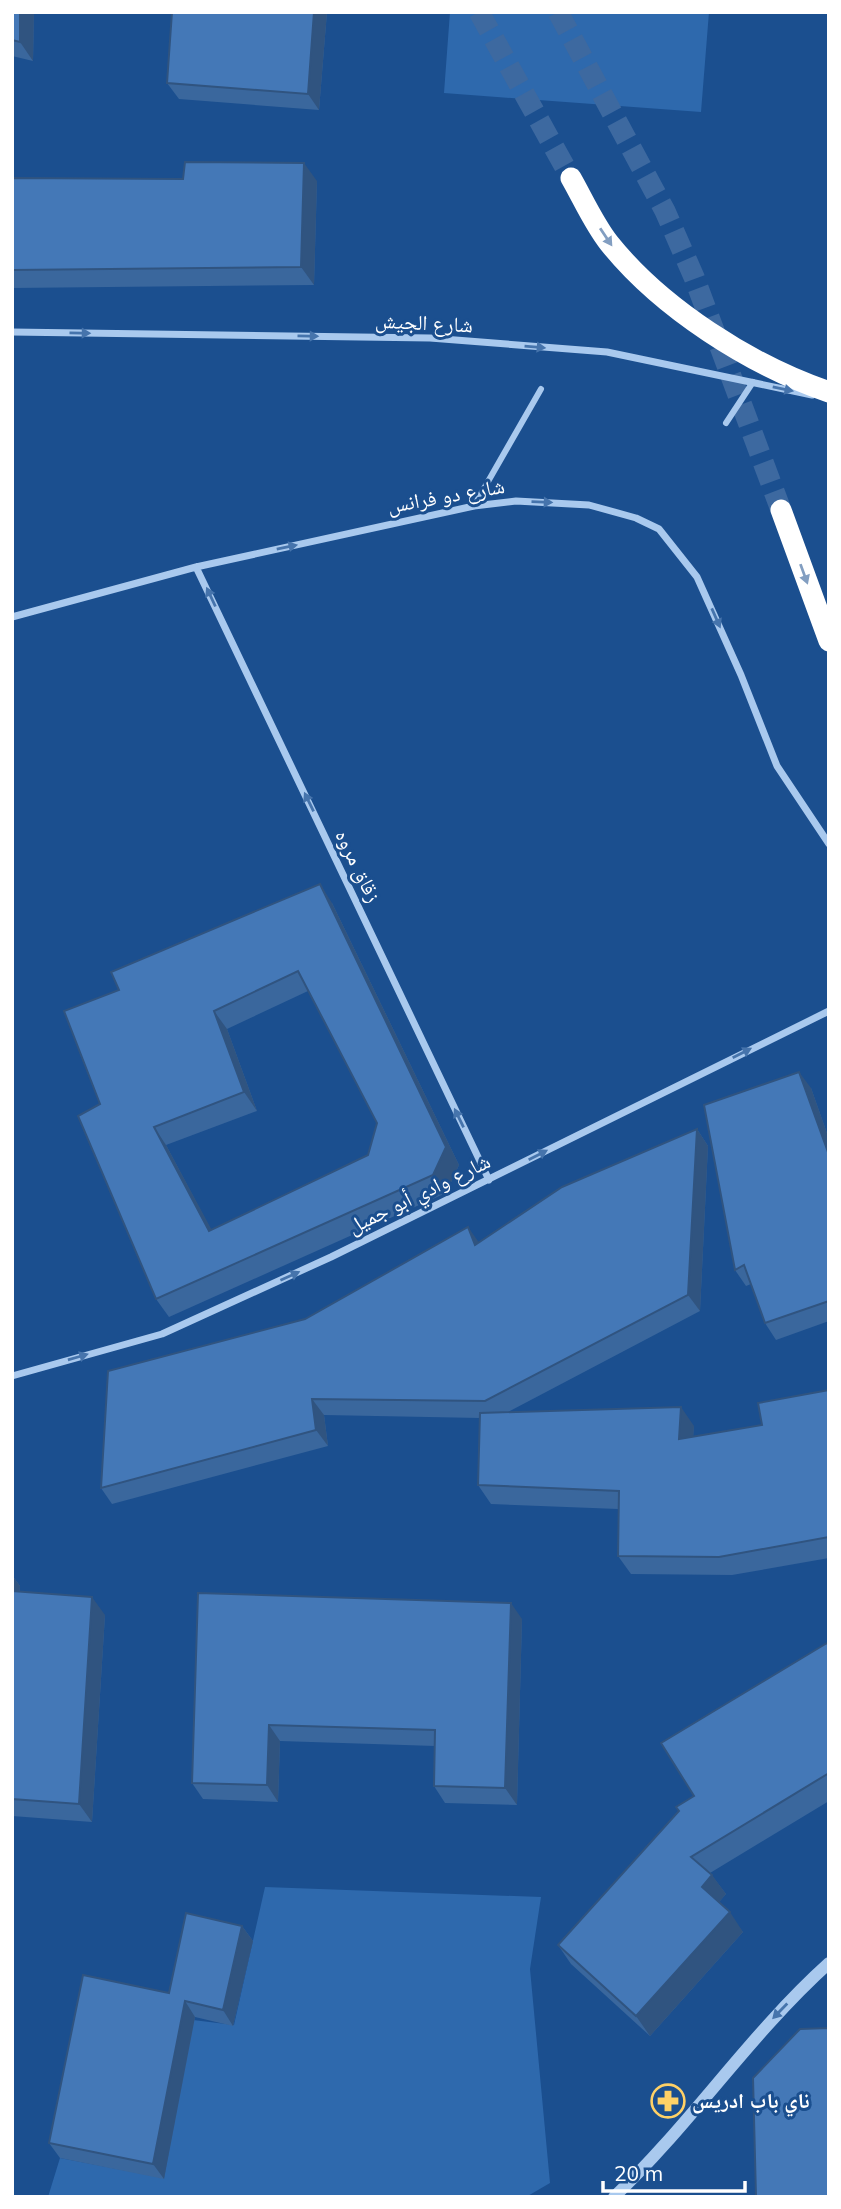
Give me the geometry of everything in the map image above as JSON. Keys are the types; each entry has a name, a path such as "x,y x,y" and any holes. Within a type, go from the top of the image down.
{"highway":[{"path":"571,178 608,241 662,295 689,317 733,346 775,370 829,392"},
{"path":"781,510 829,641"}],"street":[{"name":"شارع الجيش","path":"12,332 430,338 607,352 829,399"},
{"path":"726,424 753,382"},
{"path":"474,506 541,389"},
{"name":"شارع دو فرانس","path":"12,617 196,567 474,506 516,501 589,505 636,518 659,530 697,577 778,766 829,844"},
{"name":"زقاق مروه","path":"196,567 489,1180"},
{"name":"شارع وادي أبو جميل","path":"12,1376 162,1334 331,1257 829,1012"},
{"path":"614,2197 648,2163 771,2021 829,1963"}],"shaded area":[{"path":"450,12 709,12 701,112 444,93"},
{"path":"265,1887 541,1897 530,1969 550,2183 526,2197 48,2197 60,2158 164,2178 193,2020 234,2025"}],"building":[{"path":"12,12 20,12 20,42 12,40"},
{"path":"172,12 314,12 308,94 167,83"},
{"path":"185,162 304,163 301,267 12,270 12,178 183,179"},
{"path":"320,884 446,1147 433,1175 156,1299 78,1116 100,1104 64,1011 119,990 111,972","holes":["298,971 377,1123 368,1155 209,1231 154,1127 244,1092 214,1011"]},
{"path":"799,1072 829,1155 829,1301 765,1323 744,1265 735,1270 704,1105"},
{"path":"697,1129 688,1295 485,1401 312,1399 316,1430 101,1488 108,1371 305,1319 468,1227 475,1245 562,1187"},
{"path":"829,1390 829,1537 719,1557 618,1556 619,1491 478,1485 480,1413 681,1407 679,1439 762,1425 758,1403"},
{"path":"12,1591 92,1597 79,1804 12,1799"},
{"path":"198,1593 511,1603 505,1788 434,1786 435,1730 269,1725 267,1785 192,1783"},
{"path":"827,1643 829,1773 691,1857 712,1875 702,1887 730,1912 636,2016 558,1945 679,1811 676,1807 694,1796 661,1743"},
{"path":"186,1913 242,1926 223,2010 185,2001 153,2164 49,2143 83,1975 169,1993"},
{"path":"829,2028 829,2197 756,2197 753,2078 800,2029"}],"tunnel":[{"path":"479,12 571,178"},
{"path":"558,12 665,211 694,277 781,510"}],"place":[{"name":"ناي باب ادريس","path":"668,2101"}]}
